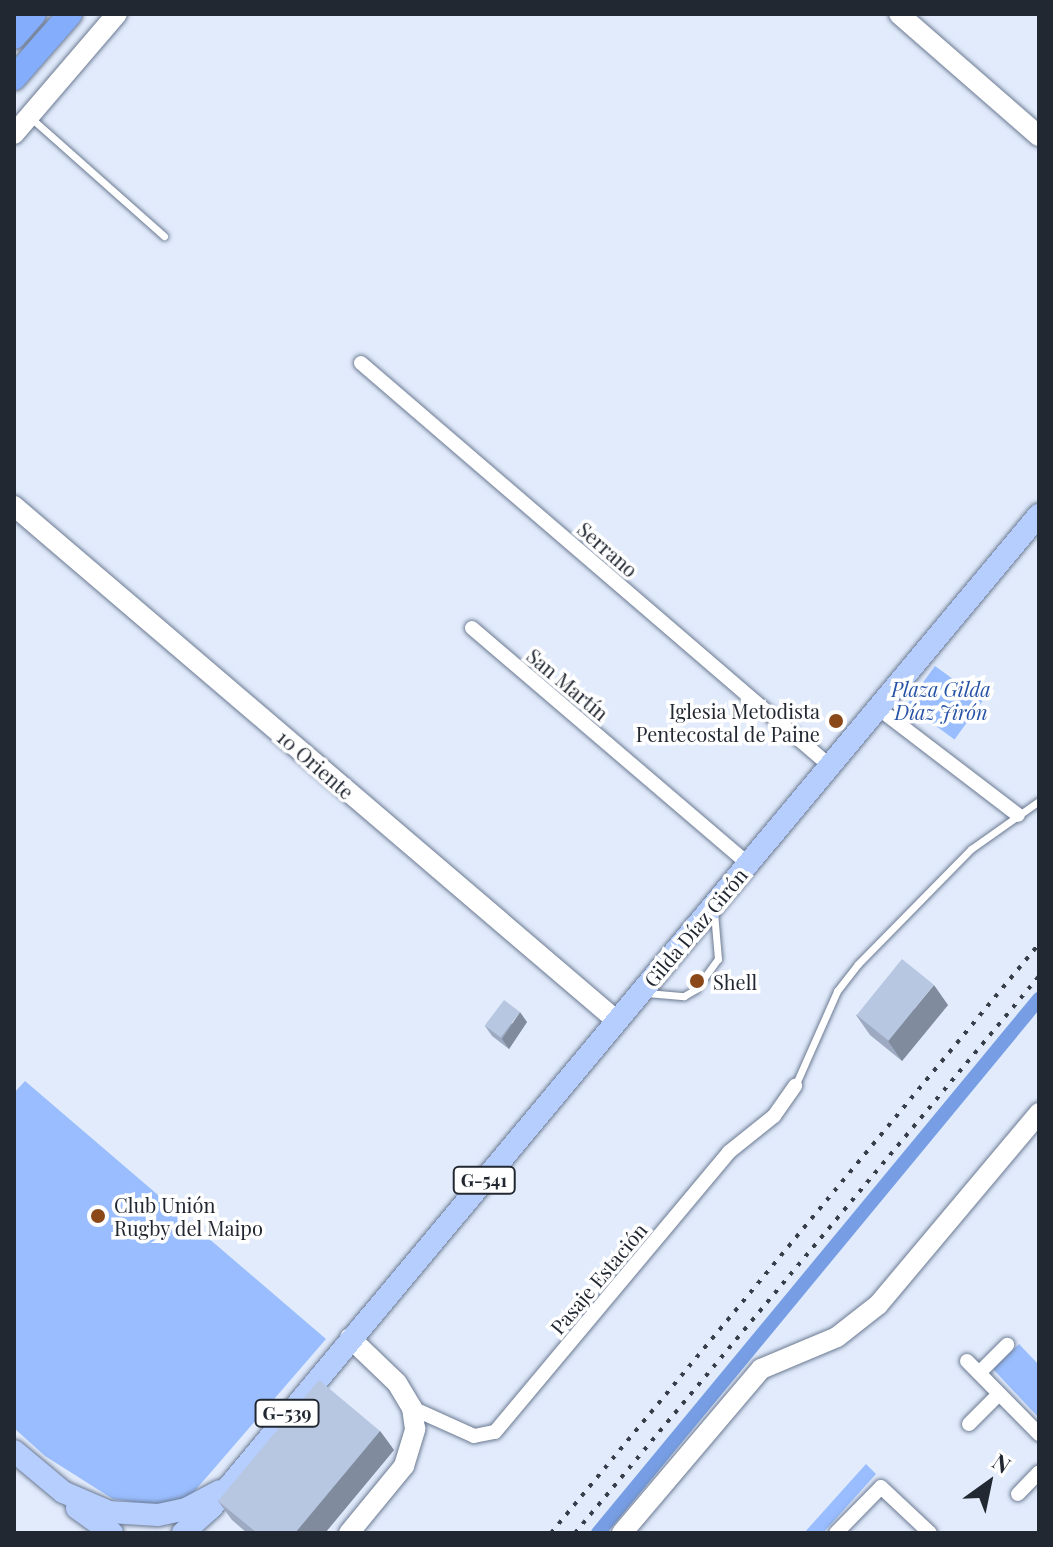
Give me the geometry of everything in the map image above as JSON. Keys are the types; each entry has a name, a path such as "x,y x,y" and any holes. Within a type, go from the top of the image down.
{"highway":[{"path":"14,37 34,14"},
{"path":"14,78 70,14"}],"main road":[{"path":"14,134 117,14"},
{"path":"899,14 1039,136"},
{"name":"10 Oriente","path":"14,506 617,1021"},
{"name":"Gilda Díaz Girón","path":"183,1533 203,1518 224,1488 1039,515"},
{"path":"837,1337 1039,1095"},
{"path":"622,1533 761,1369 837,1337 878,1305 1039,1113"},
{"path":"349,1533 409,1457 415,1429 412,1408 397,1383 350,1338"},
{"name":"Gilda Díaz Girón","path":"14,1451 112,1533"},
{"name":"Gilda Díaz Girón","path":"63,1492 92,1508 142,1516 186,1509 224,1488"}],"street":[{"name":"Serrano","path":"361,363 830,766"},
{"name":"San Martín","path":"472,628 748,864"},
{"path":"878,708 1018,815"},
{"name":"Pasaje Estación","path":"412,1408 474,1436 495,1432 729,1152 774,1116 795,1086"},
{"path":"979,1373 1007,1345"},
{"path":"967,1361 1039,1434"},
{"path":"969,1424 999,1394"},
{"path":"1018,1494 1039,1472"},
{"path":"836,1533 881,1487 930,1533"}],"lane":[{"path":"30,116 164,236"},
{"path":"795,1086 837,991 858,964 962,857 1039,801"},
{"path":"641,992 684,996 705,978 719,956 713,906"}],"green space":[{"name":"Plaza Gilda Díaz Jirón","path":"935,666 983,701 955,740 907,705"},
{"name":"Club Unión Rugby del Maipo","path":"25,1081 326,1339 186,1501 156,1505 113,1499 45,1456 14,1428 14,1093"},
{"path":"1019,1344 1039,1365 1039,1418 993,1369"},
{"path":"866,1464 876,1474 823,1533 804,1533"}],"building":[{"path":"902,959 934,985 889,1041 857,1015"},
{"path":"504,1000 520,1012 501,1038 485,1026"},
{"path":"319,1380 380,1431 295,1533 257,1533 218,1501"}],"waterway":[{"path":"598,1533 1039,999"}],"railway":[{"path":"551,1533 1039,944"},
{"path":"575,1533 1039,976"}],"place":[{"name":"Iglesia Metodista Pentecostal de Paine","path":"836,721"},
{"name":"Shell","path":"697,981"},
{"name":"Club Unión Rugby del Maipo","path":"98,1216"}]}
